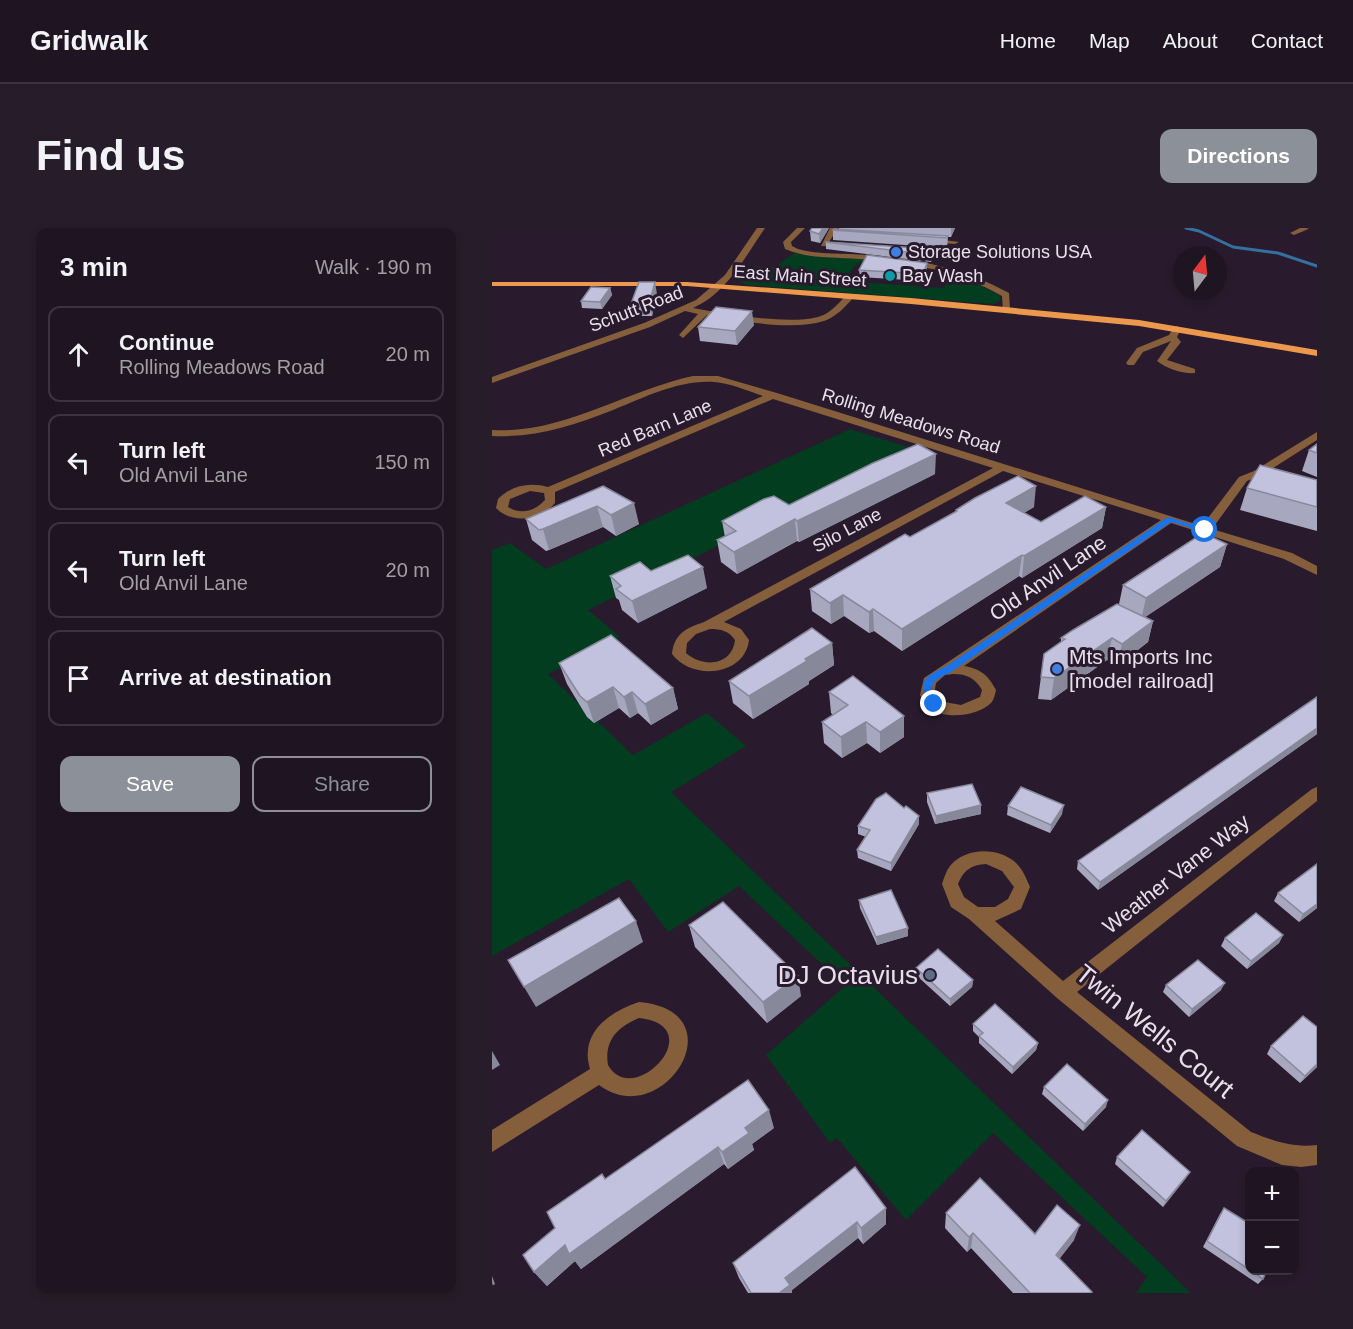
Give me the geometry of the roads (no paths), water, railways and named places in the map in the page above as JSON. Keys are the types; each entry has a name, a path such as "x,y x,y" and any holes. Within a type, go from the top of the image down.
{"main road":[{"name":"East Main Street","path":"493,285 643,283 1006,309 1317,353"}],"street":[{"name":"Schutt Road","path":"492,380 646,325 699,302 728,277 761,228"},
{"path":"801,228 787,242 788,247 801,251 871,257 968,275 1006,295 1006,309"},
{"path":"1294,233 1306,228"},
{"path":"842,235 832,231 824,244 847,246"},
{"path":"924,231 959,233 944,269"},
{"path":"921,240 955,242"},
{"path":"904,250 950,253"},
{"path":"686,309 781,320 813,321 833,313 850,297"},
{"path":"683,335 705,312"},
{"path":"1131,363 1140,350 1175,333 1176,342 1162,361 1171,366 1192,371"},
{"name":"Rolling Meadows Road","path":"492,433 516,434 549,429 684,380 718,379 1288,556 1317,571"},
{"name":"Red Barn Lane","path":"548,491 774,395"},
{"path":"1205,530 1243,479 1258,473 1317,435"},
{"name":"Silo Lane","path":"709,625 734,630 742,640 740,652 730,661 714,666 690,663 679,654 680,642 692,631 709,625 1002,467"},
{"path":"1258,473 1275,478"},
{"name":"Old Anvil Lane","path":"948,670 1170,519"},
{"name":"Weather Vane Way","path":"1063,992 1317,793"},
{"name":"Twin Wells Court","path":"975,914 1063,992 1244,1139 1282,1155 1301,1157 1317,1155"},
{"path":"639,1010 657,1012 670,1019 679,1037 675,1059 657,1078 645,1085 632,1087 614,1083 600,1073 595,1054 597,1044 608,1026 627,1013 639,1010"},
{"path":"492,1142 600,1073"}],"waterway":[{"path":"1186,228 1199,231 1233,247 1278,253 1317,266"}],"place":[{"name":"Storage Solutions USA","path":"896,252"},
{"name":"Bay Wash","path":"890,276"},
{"name":"Mts Imports Inc [model railroad]","path":"1057,669"},
{"name":"DJ Octavius","path":"930,975"}]}
